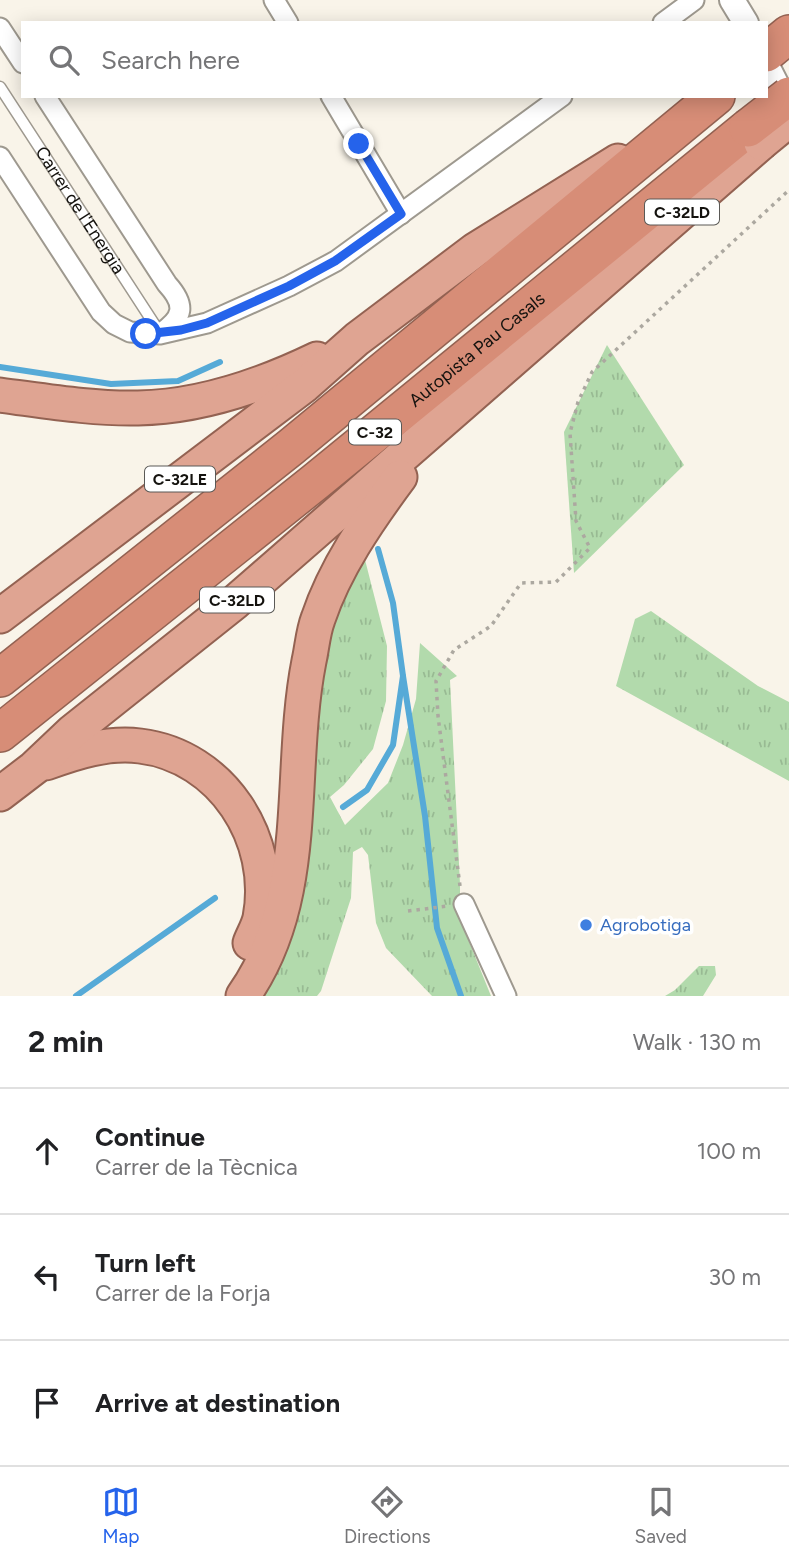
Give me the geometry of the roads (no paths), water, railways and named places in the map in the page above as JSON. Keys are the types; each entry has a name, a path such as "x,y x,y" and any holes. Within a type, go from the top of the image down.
{"highway":[{"name":"Autopista Pau Casals","path":"0,733 754,136 789,96"},
{"name":"C-32LE","path":"0,616 305,385 357,339 475,250 709,102"},
{"name":"C-32","path":"0,678 290,447 709,102"},
{"name":"C-32LD","path":"0,794 234,603 437,428 754,136 789,120"},
{"path":"0,395 98,407 179,405 239,391 294,370 357,339"},
{"path":"243,996 254,980 277,931 288,889 295,828 303,692 317,620 342,564 373,514 437,428"},
{"path":"34,768 78,751 114,745 138,745 181,757 200,768 223,788 242,812 253,836 260,862 262,891 259,920 246,956 220,996"}],"street":[{"path":"274,0 287,21"},
{"path":"666,21 694,0"},
{"path":"732,0 745,21"},
{"path":"0,28 21,60"},
{"path":"777,47 789,109"},
{"name":"Carrer de l'Energia","path":"46,98 176,294 180,309 178,317 173,325 160,334"},
{"path":"332,98 401,214"},
{"path":"3,170 101,312 114,324 130,332 160,334 207,323 335,261 559,98"},
{"path":"464,904 506,996"}],"lane":[{"name":"Carrer de l'Energia","path":"0,87 160,334"}],"waterway":[{"path":"0,367 111,384 178,381 220,362"},
{"path":"343,807 367,790 393,745 403,676 393,603 378,549"},
{"path":"403,676 425,816 437,928 461,996"},
{"path":"76,996 215,898"}],"place":[{"name":"Agrobotiga","path":"586,925"}]}
